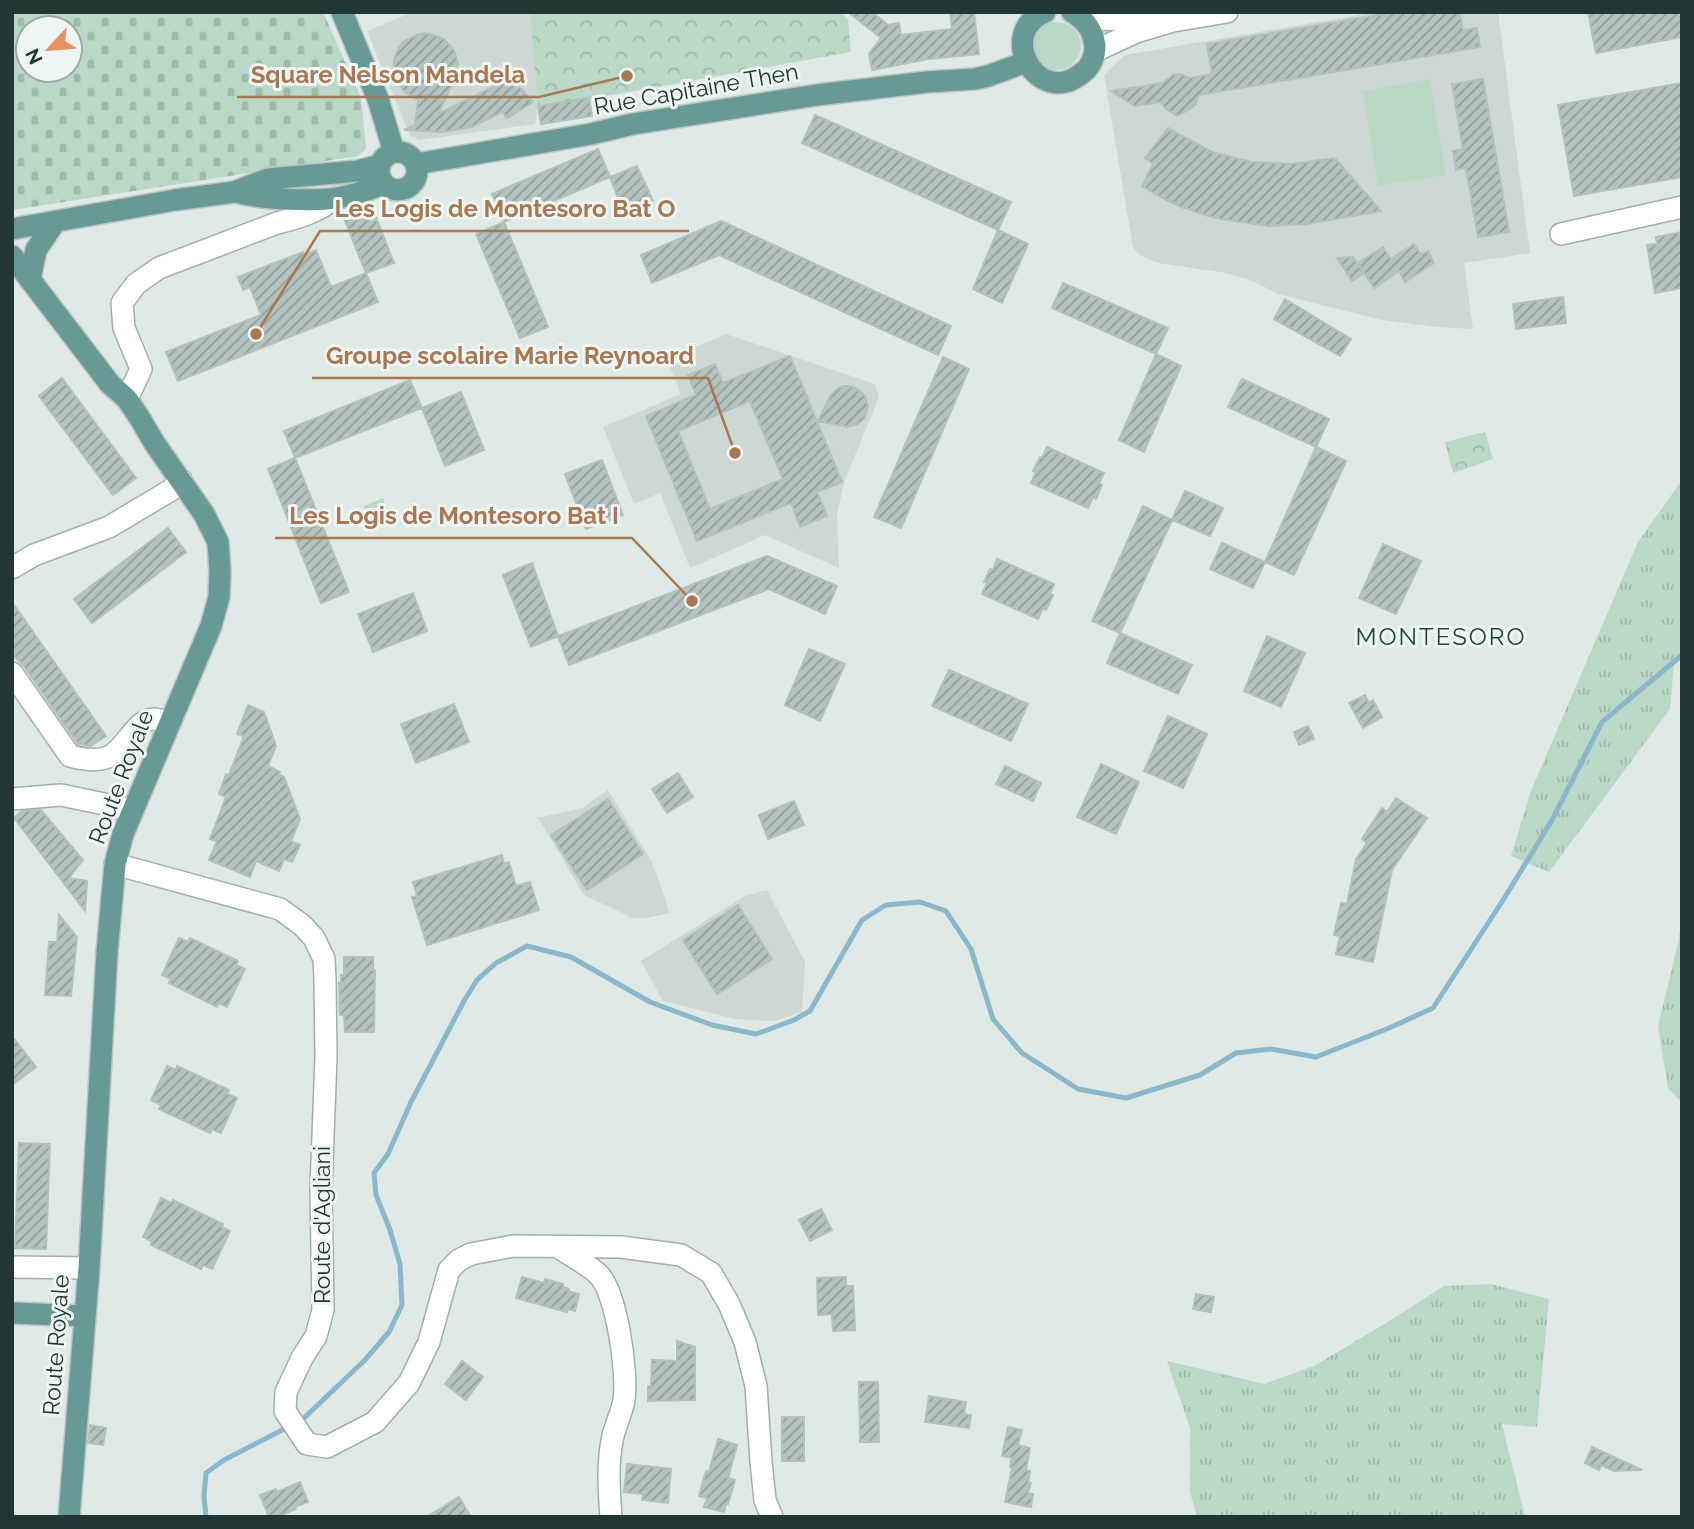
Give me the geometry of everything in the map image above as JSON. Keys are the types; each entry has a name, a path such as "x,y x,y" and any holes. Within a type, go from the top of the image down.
{"main road":[{"path":"234,192 250,196 335,198 365,191 386,167 407,154 416,164 416,177 408,187 395,190 386,167 378,99 342,12"},
{"path":"1036,15 1026,30 1023,51 1032,71 1051,82 1075,79 1085,72 1092,62 1095,51 1093,34 1078,16"},
{"name":"Rue Capitaine Then","path":"416,164 592,134 633,124 817,95 975,79 1026,62"},
{"path":"12,229 234,192 268,179 386,167"},
{"path":"30,280 36,250 55,222"},
{"name":"Route Royale","path":"12,256 110,384 127,400 204,514 218,542 219,597 211,626 123,834 115,864 106,966 89,1268 69,1517"},
{"path":"12,1313 85,1316"}],"street":[{"path":"1095,51 1136,32 1173,21 1227,12"},
{"path":"1078,16 1173,21"},
{"path":"277,223 324,174"},
{"path":"127,400 141,369 124,328 122,303 136,284 159,268 323,208 335,198"},
{"path":"1561,234 1682,207"},
{"path":"12,568 34,555 109,527 171,490 181,480"},
{"path":"12,673 69,757 89,760 108,757 125,744 140,724 152,719 170,723"},
{"path":"12,799 61,795 133,810"},
{"name":"Route d'Agliani","path":"115,864 280,909 302,925 314,938 324,959 326,1057 321,1189 323,1310 316,1336 286,1392 285,1411 307,1444 327,1447 375,1422 408,1383 429,1342 449,1270 459,1260 471,1254 513,1246 621,1247 681,1255 711,1273 729,1304 748,1353 756,1386 765,1500 772,1517"},
{"path":"559,1248 599,1275 607,1288 623,1354 624,1399 613,1439 608,1488 611,1517"},
{"path":"12,1267 89,1268"}],"shaded area":[{"path":"413,12 530,12 538,106 535,124 419,140 410,136 367,31"},
{"path":"1376,12 1498,12 1530,253 1464,263 1473,329 1383,320 1278,294 1255,282 1227,273 1158,263 1139,255 1133,247 1104,75 1125,55"},
{"path":"726,334 875,384 879,397 845,480 837,513 839,568 765,535 690,568 660,493 634,504 603,427 681,394 668,363 676,360 675,356"},
{"path":"608,790 651,860 669,913 633,918 584,895 538,818 582,808"},
{"path":"767,890 805,962 802,1012 774,1021 735,1019 663,1001 641,961 745,896"}],"green space":[{"path":"12,12 323,12 361,98 366,148 358,156 12,210"},
{"path":"530,12 840,12 848,19 851,52 538,106"},
{"path":"1057,22 1074,29 1081,46 1074,63 1057,70 1040,63 1033,46 1040,29"},
{"path":"1430,79 1446,175 1378,186 1363,91"},
{"path":"1485,432 1493,459 1453,473 1445,442"},
{"path":"1682,480 1682,655 1674,662 1670,709 1549,872 1511,856 1531,791 1638,542"},
{"path":"383,498 391,517 372,525 364,506"},
{"path":"1682,917 1682,1103 1668,1088 1658,1026"},
{"path":"1491,1284 1549,1299 1537,1427 1502,1424 1525,1517 1197,1517 1190,1492 1190,1428 1167,1361 1264,1384 1314,1366 1444,1286"}],"building":[{"path":"848,12 872,12 888,25 899,23 901,35 952,29 950,12 974,12 979,54 928,59 872,70 869,54 881,38"},
{"path":"1395,12 1460,12 1463,30 1477,28 1480,47 1199,95 1195,105 1177,116 1161,102 1135,106 1111,91 1162,83 1173,75 1180,74 1190,78 1212,74 1207,44"},
{"path":"1588,12 1682,12 1682,37 1596,53"},
{"path":"424,33 444,39 454,50 458,63 456,77 438,114 493,87 509,75 533,102 507,118 502,112 472,127 443,132 404,130 415,125 418,100 405,92 396,80 394,60 404,41"},
{"path":"1483,79 1509,232 1478,237 1466,168 1456,170 1453,151 1463,149 1452,84"},
{"path":"1682,83 1682,177 1574,196 1558,105"},
{"path":"589,98 592,116 541,124 538,106"},
{"path":"815,115 1011,202 998,230 802,143"},
{"path":"1168,128 1212,152 1251,162 1291,164 1335,158 1381,211 1307,224 1268,226 1215,218 1181,207 1142,186 1153,164 1145,158"},
{"path":"598,149 610,177 504,222 492,194"},
{"path":"637,166 653,201 624,213 610,177"},
{"path":"371,205 394,263 366,273 343,216"},
{"path":"721,221 951,326 938,355 719,255 652,283 641,255"},
{"path":"504,222 548,327 520,338 476,234"},
{"path":"998,230 1028,244 1002,303 973,289"},
{"path":"1682,232 1682,288 1655,293 1647,245 1657,244 1656,237"},
{"path":"1414,244 1421,255 1428,251 1434,263 1405,282 1399,271 1374,288 1358,263 1383,247 1391,259"},
{"path":"316,250 331,287 366,273 378,302 178,381 166,352 261,315 250,287 243,290 238,277 303,252 304,255"},
{"path":"1353,257 1364,273 1352,281 1337,258"},
{"path":"1063,283 1168,328 1156,354 1052,308"},
{"path":"1563,297 1566,323 1516,329 1513,304"},
{"path":"1285,299 1351,339 1340,356 1274,319"},
{"path":"1156,354 1181,366 1144,452 1119,440"},
{"path":"790,356 842,482 817,492 827,516 800,527 791,503 697,541 646,416 696,395 688,375 715,364 723,383","holes":["750,401 783,479 710,509 678,431"]},
{"path":"943,357 969,369 901,528 874,517"},
{"path":"62,378 136,478 113,495 39,396"},
{"path":"1242,379 1329,419 1316,447 1228,407"},
{"path":"410,380 422,408 295,458 284,431"},
{"path":"844,386 858,389 865,396 868,407 864,419 848,427 818,421 830,396"},
{"path":"461,392 484,450 445,466 422,408"},
{"path":"1047,447 1104,473 1096,499 1093,497 1088,508 1031,483 1036,472 1033,471"},
{"path":"1316,447 1346,461 1294,575 1265,562"},
{"path":"295,458 349,592 321,603 268,469"},
{"path":"602,460 623,515 586,529 565,474"},
{"path":"1185,491 1223,508 1210,536 1172,520"},
{"path":"1143,506 1172,520 1120,633 1092,621"},
{"path":"168,528 186,552 92,623 74,599"},
{"path":"1222,543 1265,562 1253,588 1210,569"},
{"path":"1383,544 1421,561 1396,614 1359,598"},
{"path":"767,556 837,586 825,614 769,589 569,665 558,636"},
{"path":"997,559 1054,584 1050,594 1053,595 1038,619 982,594 987,583 984,582"},
{"path":"532,563 558,636 531,647 503,575"},
{"path":"413,593 427,631 373,652 358,614"},
{"path":"12,602 106,736 91,746 78,744 23,665 12,654"},
{"path":"1120,633 1192,665 1178,694 1107,663"},
{"path":"1267,636 1305,653 1281,707 1244,691"},
{"path":"809,649 845,664 820,721 785,705"},
{"path":"949,670 1028,704 1011,741 932,706"},
{"path":"1365,695 1369,703 1373,700 1382,717 1363,728 1349,703"},
{"path":"454,704 469,742 416,763 401,724"},
{"path":"248,705 264,712 276,746 268,766 284,777 300,819 291,841 300,845 292,862 284,859 279,871 256,861 250,877 209,860 217,841 210,839 226,797 219,794 244,736 237,734"},
{"path":"1168,716 1207,734 1183,788 1144,771"},
{"path":"1308,726 1314,739 1299,745 1294,732"},
{"path":"1101,764 1139,782 1116,834 1077,817"},
{"path":"1005,766 1041,783 1033,801 996,784"},
{"path":"678,773 693,797 667,813 652,789"},
{"path":"1396,798 1427,818 1392,870 1373,962 1336,954 1340,936 1334,935 1341,903 1347,904 1356,859 1367,843 1362,839 1382,808 1387,812"},
{"path":"608,799 643,854 587,890 551,835"},
{"path":"794,801 804,825 768,839 759,815"},
{"path":"41,810 83,860 69,878 87,881 85,911 14,818 22,811"},
{"path":"502,855 504,864 509,862 516,886 530,882 539,910 427,945 412,897 417,896 413,882"},
{"path":"738,905 772,959 717,994 683,940"},
{"path":"59,915 77,937 71,996 45,995 49,942 57,942"},
{"path":"179,938 188,942 190,938 238,961 236,965 245,969 227,1007 219,1003 217,1007 169,983 171,979 162,975"},
{"path":"344,957 373,957 374,1032 345,1032 344,1015 340,1015 339,983 341,975 344,975"},
{"path":"12,1036 36,1067 12,1085"},
{"path":"167,1066 176,1070 177,1066 229,1090 227,1094 237,1098 221,1133 212,1129 210,1133 159,1109 161,1105 151,1100"},
{"path":"19,1143 50,1144 46,1249 15,1248"},
{"path":"161,1198 171,1203 173,1200 223,1224 222,1227 230,1231 212,1269 203,1265 201,1269 151,1245 152,1241 143,1237"},
{"path":"821,1209 832,1230 810,1241 799,1220"},
{"path":"522,1277 544,1283 545,1279 563,1284 568,1291 579,1294 575,1311 568,1309 567,1312 516,1298"},
{"path":"846,1277 846,1286 853,1286 855,1330 833,1331 832,1314 818,1315 817,1278"},
{"path":"1196,1294 1214,1297 1211,1312 1193,1309"},
{"path":"677,1341 695,1347 695,1400 648,1401 652,1360 677,1361"},
{"path":"462,1361 483,1377 466,1400 445,1384"},
{"path":"859,1382 878,1382 879,1442 860,1442"},
{"path":"929,1396 966,1402 964,1414 971,1415 969,1428 925,1422"},
{"path":"782,1417 804,1417 804,1461 782,1461"},
{"path":"90,1425 106,1428 103,1445 88,1443"},
{"path":"1008,1427 1022,1430 1018,1445 1030,1448 1026,1470 1030,1471 1028,1493 1033,1494 1031,1507 1005,1502 1012,1468 1012,1458 1002,1456"},
{"path":"718,1439 737,1445 728,1478 735,1480 724,1512 704,1507 707,1498 699,1496"},
{"path":"1592,1447 1642,1470 1614,1471 1601,1465 1599,1470 1585,1463"},
{"path":"627,1464 671,1469 668,1503 642,1500 643,1494 624,1492"},
{"path":"300,1482 308,1502 277,1517 269,1517 260,1495 276,1489 277,1492"},
{"path":"459,1497 471,1517 427,1517"}],"waterway":[{"path":"298,1421 365,1360 389,1332 402,1305 400,1264 376,1195 374,1173 388,1154 411,1102 464,1001 477,980 496,963 527,946 571,957 650,1002 712,1025 756,1034 810,1011 862,920 886,905 920,902 946,911 971,949 993,1019 1022,1053 1078,1089 1126,1098 1200,1075 1236,1053 1271,1049 1316,1057 1433,1008 1552,820 1602,722 1682,655"},
{"path":"206,1517 206,1473 224,1460 290,1426"}],"place":[{"name":"Square Nelson Mandela","path":"627,76"},
{"name":"Les Logis de Montesoro Bat O","path":"256,334"},
{"name":"Groupe scolaire Marie Reynoard","path":"735,453"},
{"name":"Les Logis de Montesoro Bat I","path":"692,601"}],"district":[{"name":"MONTESORO","path":"1441,637"}]}
